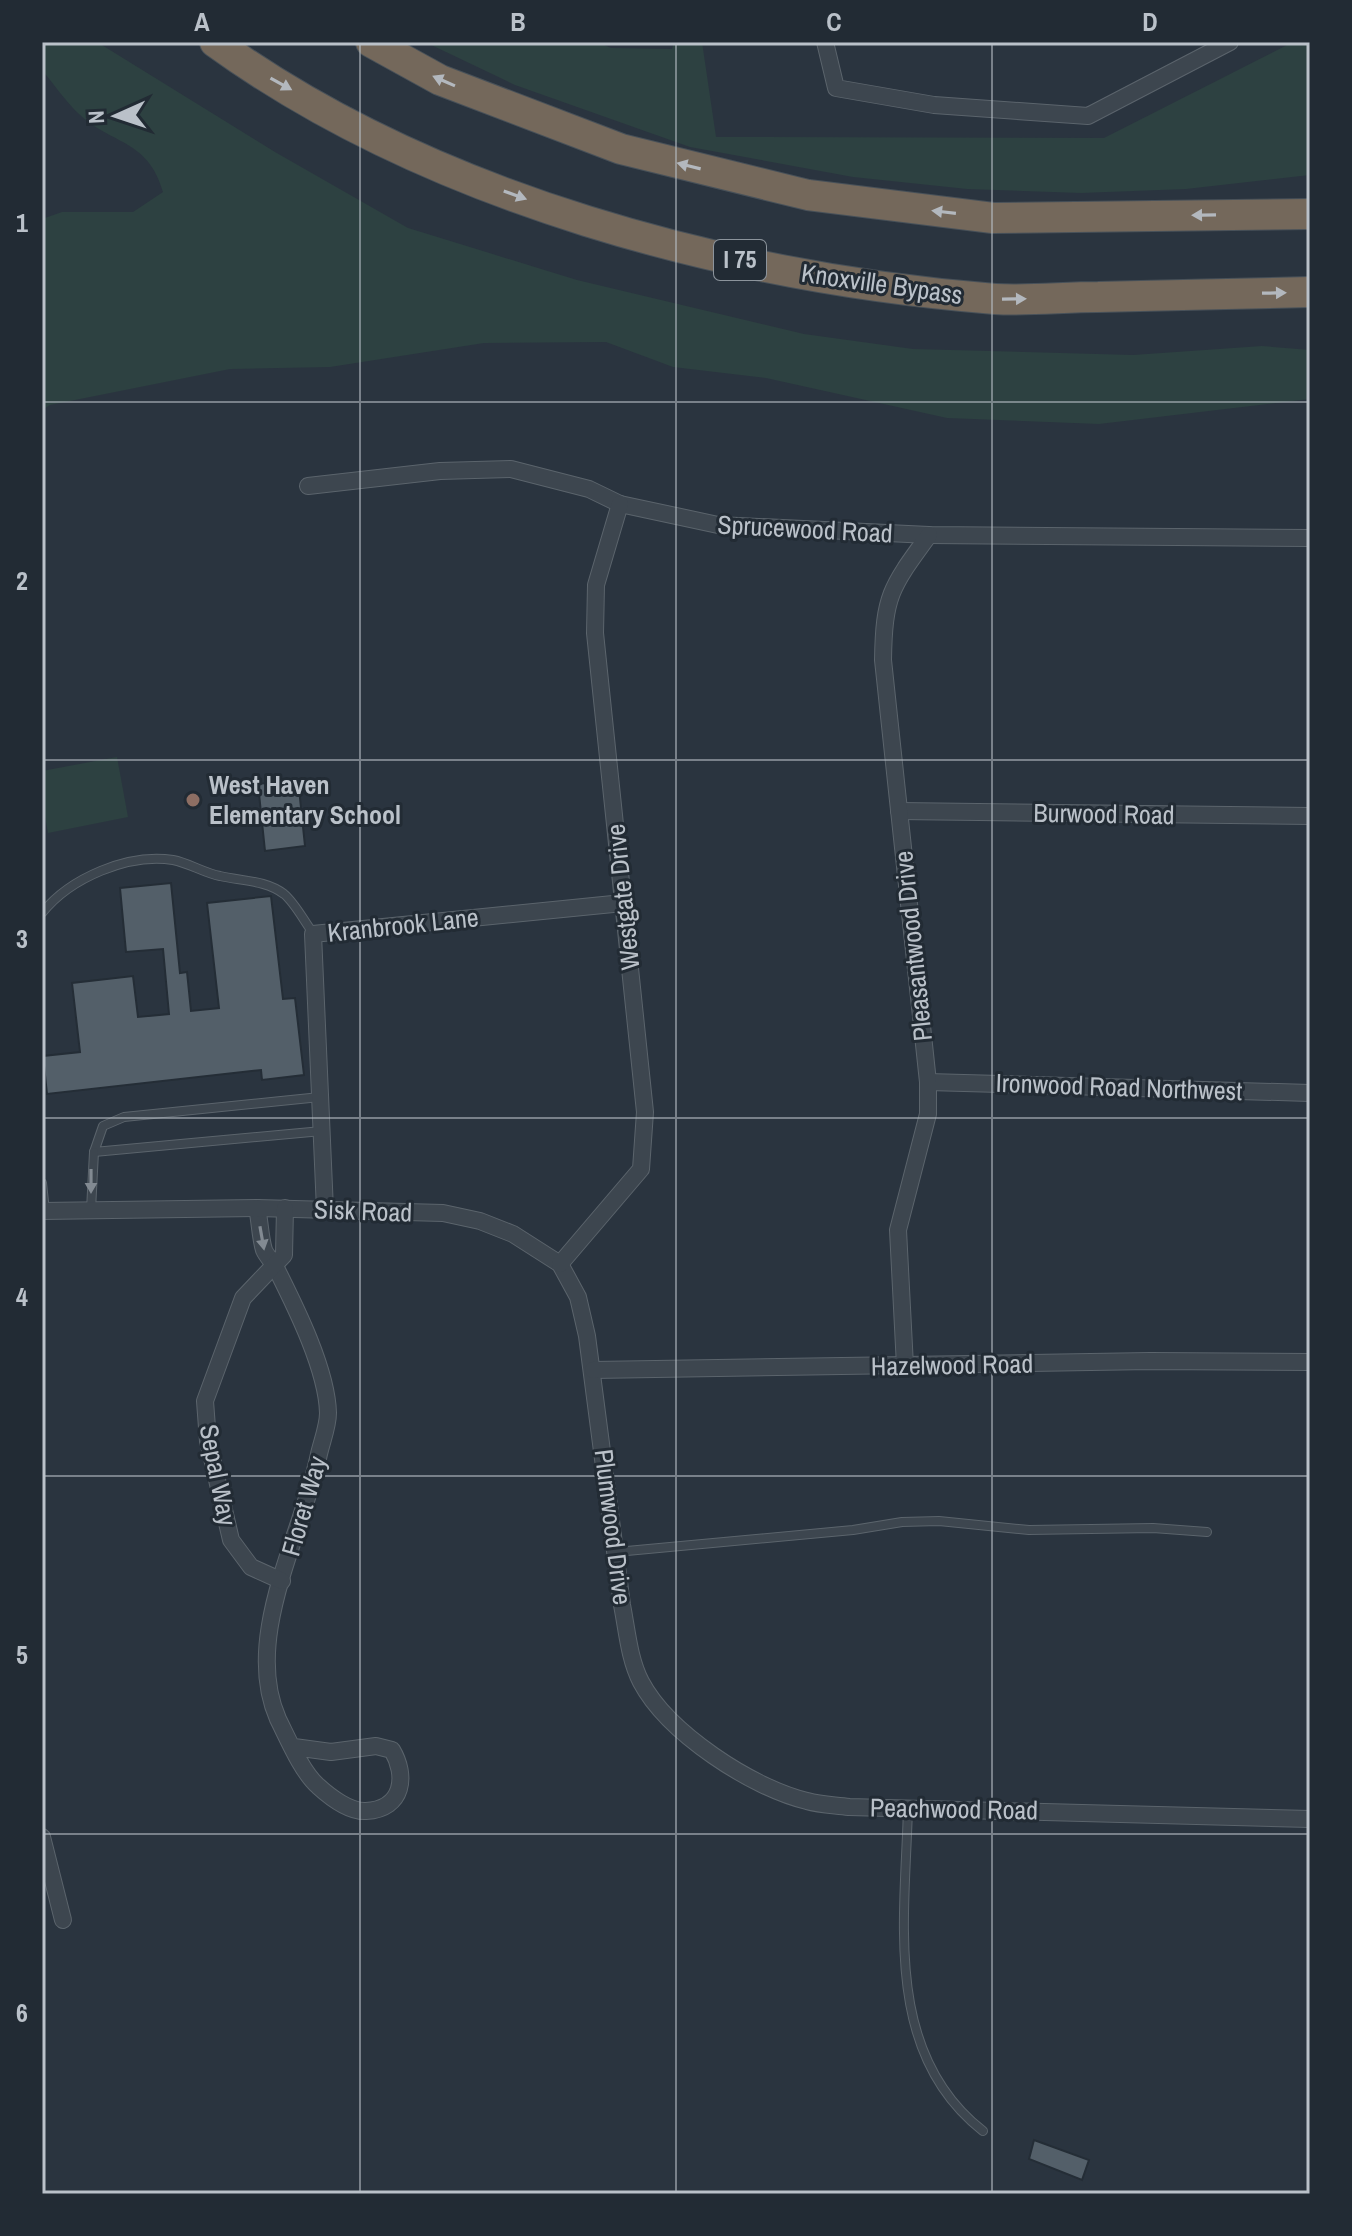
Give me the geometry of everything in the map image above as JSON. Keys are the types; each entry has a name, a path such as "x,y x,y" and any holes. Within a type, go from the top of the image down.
{"highway":[{"name":"Knoxville Bypass","path":"215,42 250,67 426,163 612,230 786,271 997,299 1310,292"},
{"path":"371,42 440,80 621,149 808,195 993,218 1310,214"}],"street":[{"path":"825,42 836,88 934,105 1088,116 1203,48 1230,42"},
{"name":"Sprucewood Road","path":"308,486 440,471 511,469 589,489 620,504 718,525 929,535 1310,538"},
{"name":"Westgate Drive","path":"560,1264 641,1169 645,1112 595,633 596,585 620,504"},
{"name":"Pleasantwood Drive","path":"905,1366 898,1230 928,1114 928,1082 883,660 884,613 896,580 929,535"},
{"name":"Burwood Road","path":"899,811 1310,816"},
{"name":"Kranbrook Lane","path":"325,1210 313,934 623,903"},
{"name":"Ironwood Road Northwest","path":"928,1082 1310,1093"},
{"name":"Floret Way","path":"257,1208 264,1252 275,1266 323,1381 328,1414 316,1468 265,1644 268,1690 294,1747 316,1785 346,1806 364,1811 381,1808 396,1797 402,1783 401,1765 392,1750 376,1746 331,1752 294,1747"},
{"path":"275,1266 284,1255 285,1208"},
{"name":"Sisk Road","path":"43,1211 285,1208 443,1213 480,1221 513,1234 560,1264 578,1297 593,1370"},
{"name":"Sepal Way","path":"275,1266 243,1298 205,1401 208,1441 231,1540 251,1567 282,1581"},
{"name":"Hazelwood Road","path":"593,1370 1150,1361 1310,1362"},
{"name":"Plumwood Drive","path":"593,1370 629,1644 641,1682"},
{"name":"Peachwood Road","path":"641,1682 689,1737 762,1784 806,1801 849,1807 1310,1819"},
{"path":"42,1837 63,1920"}],"lane":[{"path":"42,913 64,893 117,866 142,859 175,860 217,876 270,885 286,896 313,934"},
{"path":"91,1210 94,1152 103,1126 124,1117 320,1097"},
{"path":"94,1152 322,1131"},
{"path":"42,1183 43,1211"},
{"path":"616,1552 902,1522 939,1521 1029,1530 1153,1528 1207,1532"},
{"path":"908,1808 906,1998 926,2057 956,2110 983,2131"}],"green space":[{"path":"42,42 97,42 275,152 408,228 577,280 804,334 913,349 1133,355 1262,346 1310,350 1310,399 1099,424 947,418 766,378 673,367 606,342 484,343 330,367 230,369 50,405 42,410 42,219 62,212 133,212 163,192 156,175 139,152 91,124 64,98 42,70"},
{"path":"425,42 597,42 611,48 672,49 674,42 702,42 716,137 1104,138 1293,42 1310,42 1310,175 1186,189 1081,193 967,189 853,177 690,147 515,85"},
{"path":"117,757 128,817 48,833 42,800 42,771"}],"building":[{"path":"298,779 305,846 265,851 258,784"},
{"name":"West Haven Elementary School","path":"171,883 180,973 187,972 191,1011 219,1008 207,903 271,896 283,999 295,998 304,1075 262,1080 261,1070 47,1094 43,1056 80,1052 72,983 133,976 138,1017 169,1014 163,949 126,952 120,888"},
{"path":"1034,2140 1089,2160 1082,2180 1029,2159"}],"place":[{"name":"West Haven Elementary School","path":"193,800"}]}
